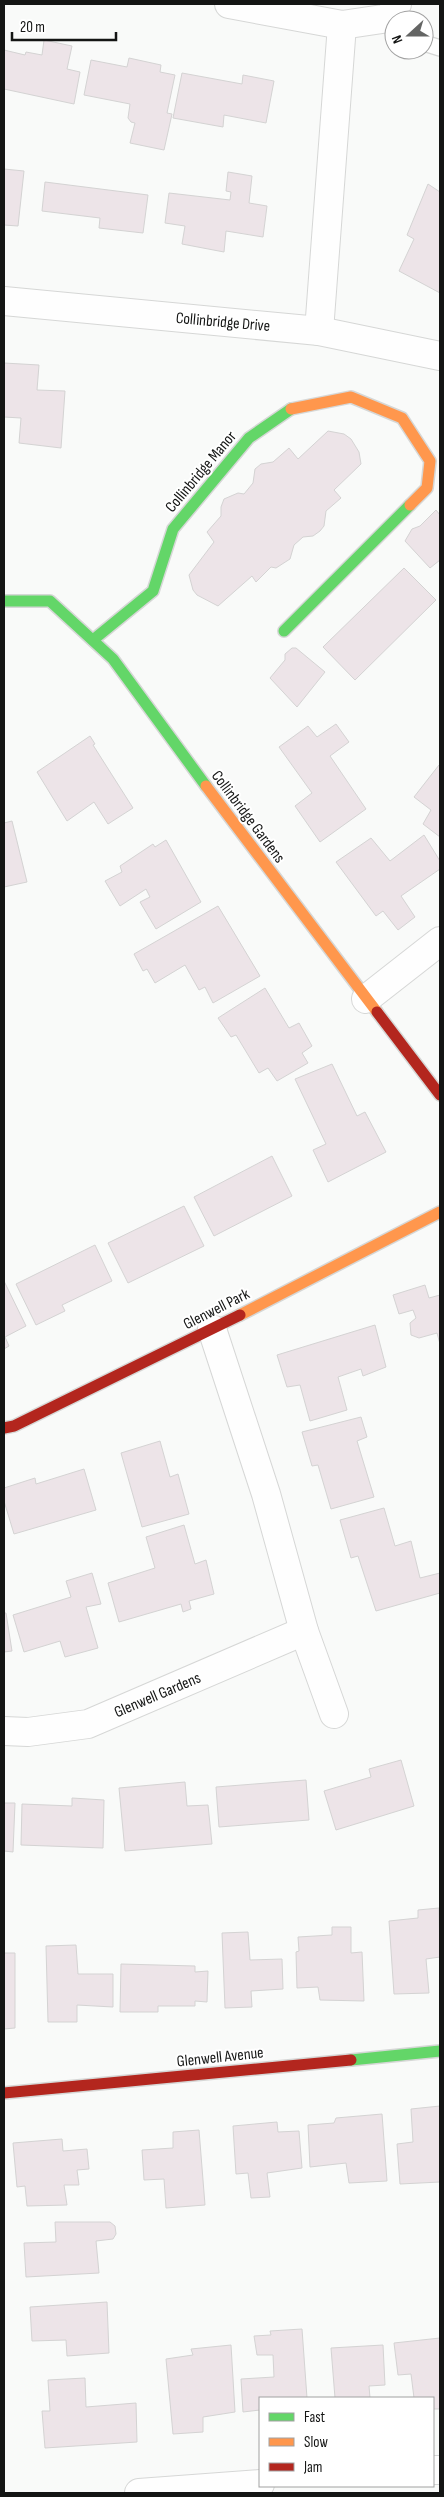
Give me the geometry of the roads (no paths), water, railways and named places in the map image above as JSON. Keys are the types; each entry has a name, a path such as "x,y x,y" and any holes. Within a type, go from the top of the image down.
{"street":[{"path":"229,4 342,25 384,17"},
{"path":"319,331 342,25"},
{"name":"Collinbridge Drive","path":"4,300 319,331 440,356"},
{"name":"Collinbridge Manor","path":"93,640 153,591 173,529 249,438 293,407 351,397 402,418 430,461 427,488 284,631"},
{"name":"Collinbridge Gardens","path":"4,601 50,601 113,659 366,999 440,1095"},
{"path":"366,999 440,941"},
{"name":"Glenwell Park","path":"4,1428 14,1426 212,1329 440,1212"},
{"path":"212,1329 266,1494 304,1631 334,1714"},
{"name":"Glenwell Gardens","path":"4,1731 28,1732 88,1724 304,1631"},
{"name":"Glenwell Avenue","path":"4,2093 440,2051"},
{"path":"139,2493 259,2484"}]}
